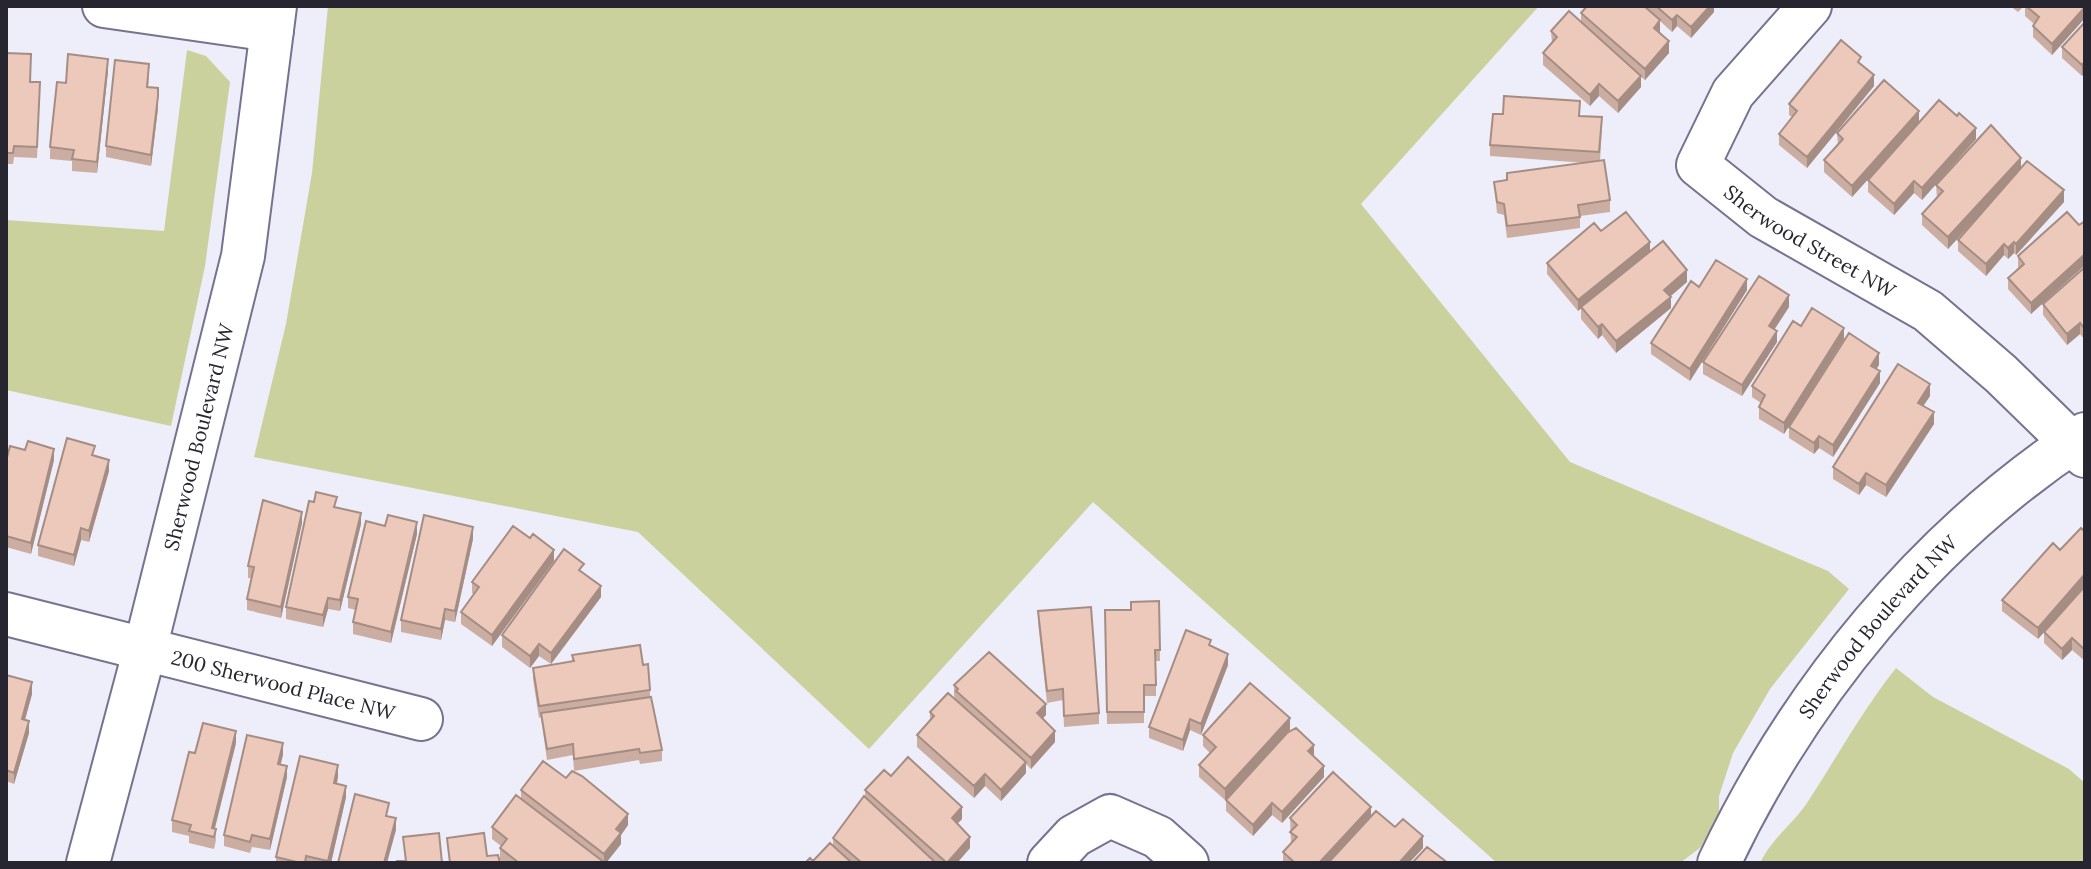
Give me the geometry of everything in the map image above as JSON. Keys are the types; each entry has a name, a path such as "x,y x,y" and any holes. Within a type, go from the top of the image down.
{"street":[{"path":"104,6 273,18"},
{"name":"Sherwood Street NW","path":"1810,6 1733,93 1698,165 1763,217 1928,311 2080,444"},
{"name":"Sherwood Boulevard NW","path":"88,863 243,256 273,18"},
{"name":"Sherwood Boulevard NW","path":"1719,863 1769,770 1852,649 1953,539 2080,444"},
{"name":"200 Sherwood Place NW","path":"6,614 421,719"},
{"path":"1049,863 1074,836 1110,816 1158,837 1187,863"}],"green space":[{"path":"328,6 1539,6 1361,204 1570,462 1828,571 1849,589 1770,689 1733,753 1719,796 1719,812 1701,847 1680,863 1497,863 1093,502 869,749 638,532 254,457 286,324 312,173"},
{"path":"187,50 206,56 230,82 205,266 171,426 6,390 6,220 164,231"},
{"path":"1896,668 1933,697 2069,769 2085,783 2085,863 1760,863 1809,800"}],"building":[{"path":"1587,6 1644,6 1660,20 1654,28 1669,41 1645,69 1581,13"},
{"path":"1656,6 1710,6 1691,27 1677,15 1672,20"},
{"path":"2026,6 2085,7 2052,44 2033,26 2039,17"},
{"path":"1569,11 1641,76 1618,101 1599,84 1590,95 1543,53 1557,37 1551,31"},
{"path":"2085,22 2085,61 2082,65 2062,47"},
{"path":"1841,40 1861,57 1858,62 1874,75 1807,157 1779,134 1797,111 1789,104"},
{"path":"6,53 31,54 30,82 40,82 37,147 14,146 13,153 6,153"},
{"path":"68,54 108,59 97,162 72,159 74,150 50,147 57,82 66,83"},
{"path":"115,60 149,64 147,87 158,88 151,155 106,146"},
{"path":"1884,80 1919,111 1852,186 1824,160 1843,139 1837,133"},
{"path":"1504,96 1580,101 1579,116 1602,117 1599,152 1490,145 1493,114 1503,114"},
{"path":"1939,100 1976,128 1922,188 1914,181 1894,204 1868,180"},
{"path":"1991,125 2021,158 1948,237 1922,214 1943,191 1936,185"},
{"path":"1604,160 1610,200 1578,205 1580,217 1507,226 1504,204 1497,202 1494,182 1507,180 1507,173"},
{"path":"2027,161 2064,190 2016,244 2014,242 2008,248 2004,244 1986,264 1958,240"},
{"path":"1626,212 1650,242 1578,300 1547,263 1594,223 1601,231"},
{"path":"2067,212 2079,225 2085,221 2085,254 2031,303 2008,278 2024,264 2018,256"},
{"path":"1663,241 1687,270 1664,290 1671,297 1616,341 1602,324 1598,327 1581,307"},
{"path":"1716,260 1747,279 1690,369 1651,343 1691,281 1699,287"},
{"path":"2085,267 2085,329 2080,323 2067,334 2043,304"},
{"path":"1759,276 1789,295 1769,326 1777,331 1742,385 1703,362"},
{"path":"1812,308 1844,328 1784,423 1759,407 1765,395 1752,386 1793,321 1801,326"},
{"path":"1849,333 1879,353 1871,366 1880,371 1833,445 1819,436 1814,443 1789,427"},
{"path":"1898,364 1930,384 1918,403 1934,412 1886,485 1866,473 1859,484 1833,467"},
{"path":"67,438 95,446 92,455 109,460 89,531 81,528 74,555 38,545"},
{"path":"28,441 54,449 31,543 6,536 6,461 10,446 25,450"},
{"path":"316,492 337,497 334,507 361,513 340,600 328,598 323,615 286,607 309,501 314,502"},
{"path":"263,500 302,512 281,607 247,599 254,567 248,566"},
{"path":"388,515 417,522 391,632 353,622 358,599 348,597 366,521 385,526"},
{"path":"424,515 473,527 455,611 445,609 441,629 401,620"},
{"path":"513,526 530,538 533,534 554,550 492,635 461,612 479,587 472,582"},
{"path":"2081,528 2085,532 2085,574 2038,628 2002,600 2053,543 2060,550"},
{"path":"564,549 584,564 579,570 601,586 551,653 539,644 530,656 502,635"},
{"path":"2085,586 2085,650 2072,638 2062,649 2044,632"},
{"path":"1159,601 1160,650 1155,650 1156,685 1144,685 1144,712 1107,712 1105,610 1131,610 1131,602"},
{"path":"1091,607 1099,713 1064,716 1063,689 1047,691 1038,611"},
{"path":"1186,630 1211,640 1209,645 1228,654 1201,724 1190,719 1183,740 1149,727"},
{"path":"640,645 643,665 648,664 650,690 539,706 533,668 574,661 572,655"},
{"path":"989,652 1046,704 1037,713 1055,731 1031,758 956,691 958,689 954,685"},
{"path":"6,675 32,682 22,719 29,721 14,773 6,770"},
{"path":"1250,683 1290,718 1225,789 1199,765 1216,747 1203,735"},
{"path":"948,693 1026,762 1001,790 985,774 974,786 917,735 934,716 930,712"},
{"path":"651,697 662,750 640,753 639,749 574,759 573,744 547,749 541,713"},
{"path":"203,723 236,731 212,828 216,829 214,837 189,831 191,825 172,820 189,752 195,753"},
{"path":"1296,728 1314,745 1308,751 1324,766 1282,812 1272,803 1253,825 1226,800 1287,733"},
{"path":"247,735 283,743 278,764 287,766 270,839 252,835 250,842 224,835"},
{"path":"300,756 338,765 334,783 346,786 328,861 306,856 305,863 301,863 276,857"},
{"path":"908,757 962,807 952,818 970,837 947,863 865,790 884,770 891,776"},
{"path":"543,761 566,778 572,771 582,776 628,814 616,829 621,833 604,854 521,790"},
{"path":"1333,772 1371,807 1319,863 1295,863 1283,852 1297,837 1290,832 1297,825 1290,818"},
{"path":"355,794 389,803 386,816 396,818 384,863 338,863"},
{"path":"516,795 605,863 519,863 500,848 507,839 492,827"},
{"path":"864,796 936,863 862,863 833,838"},
{"path":"1376,811 1395,827 1403,819 1423,836 1399,863 1328,863"},
{"path":"439,833 442,863 397,863 406,861 403,837"},
{"path":"484,833 487,856 498,855 500,863 450,863 447,838"},
{"path":"830,843 852,863 805,863 810,858 813,861"},
{"path":"1427,847 1448,863 1412,863"}]}
